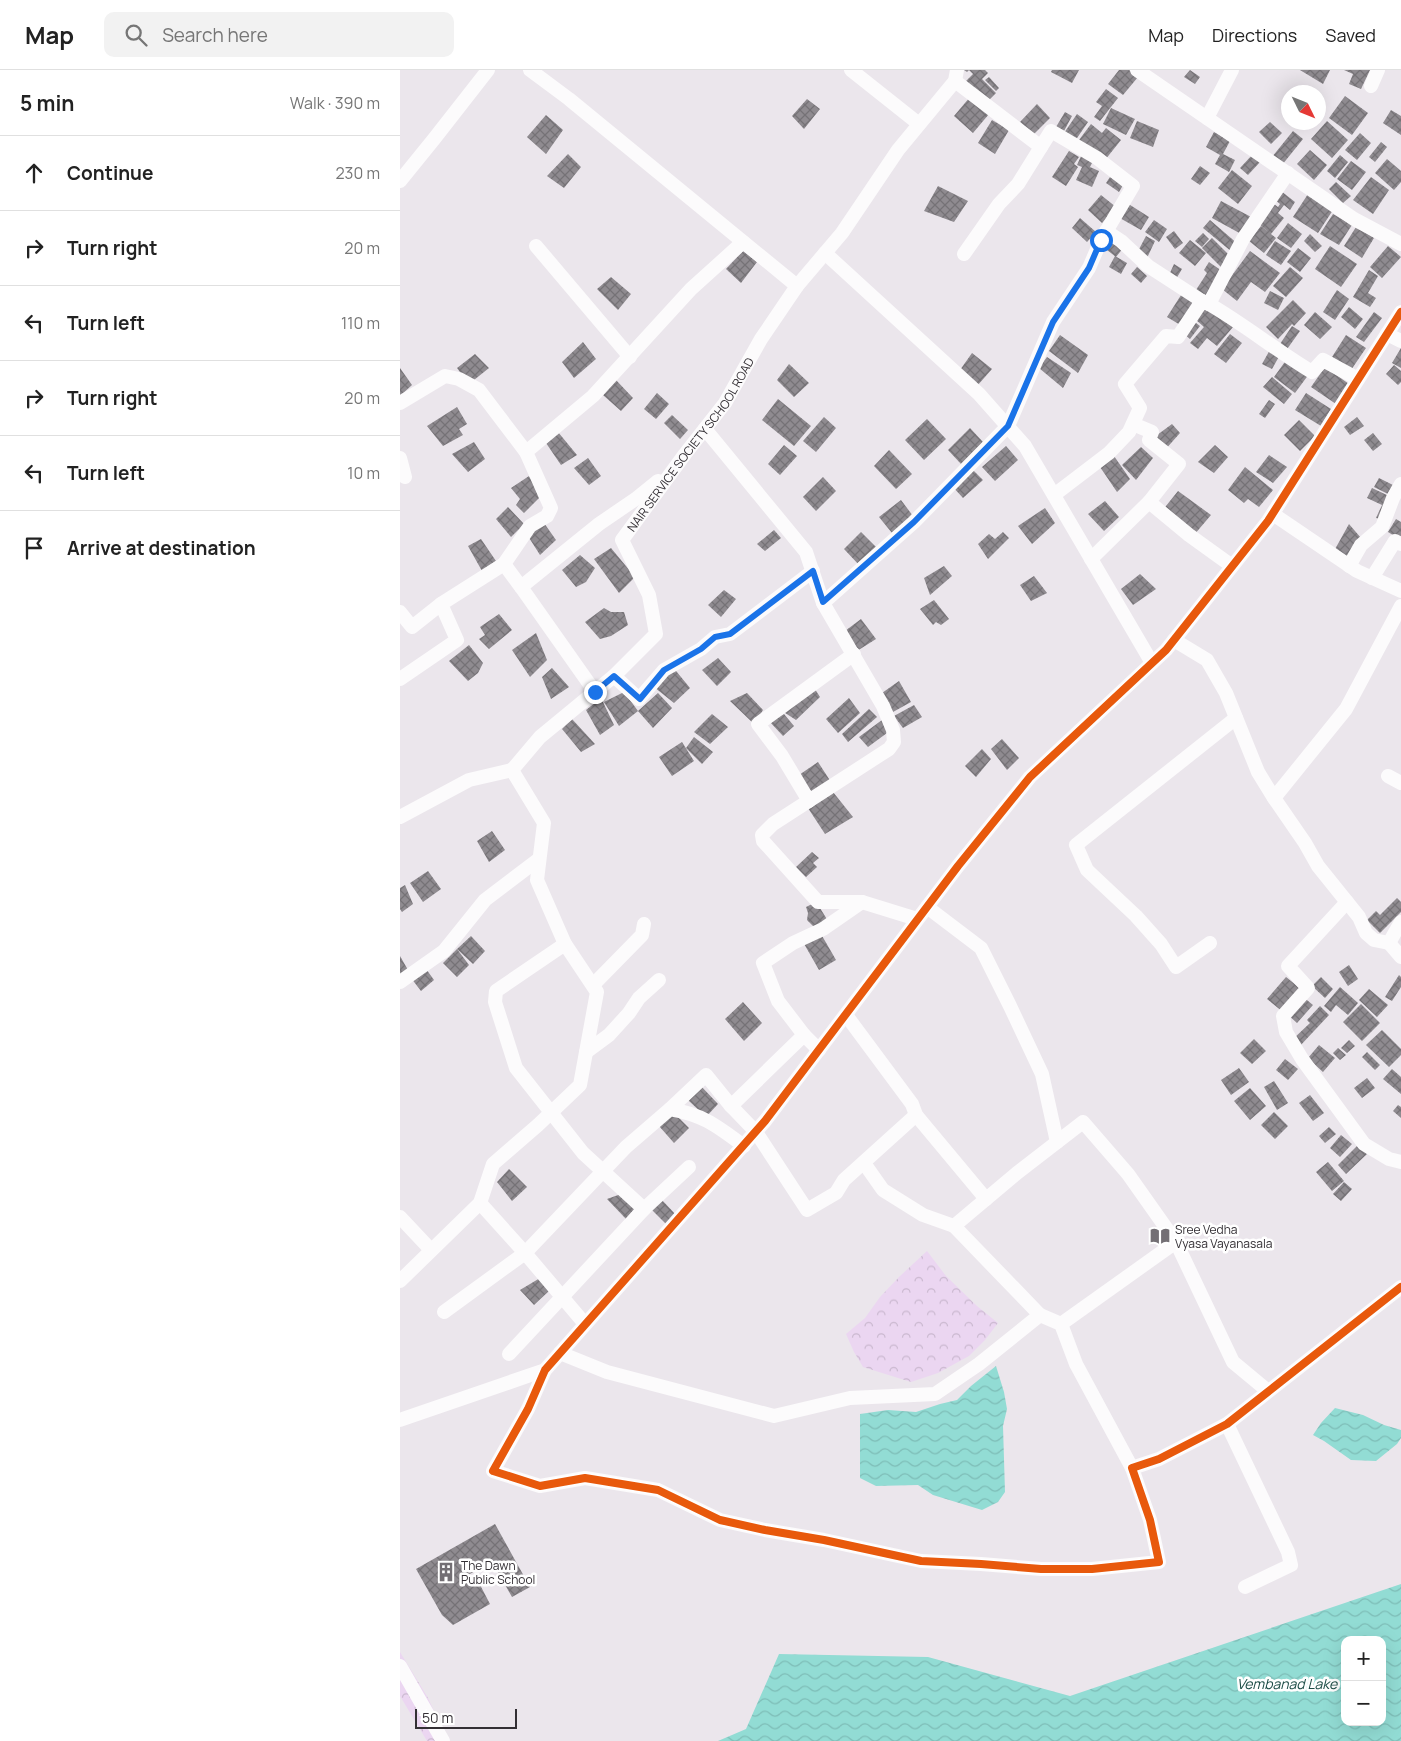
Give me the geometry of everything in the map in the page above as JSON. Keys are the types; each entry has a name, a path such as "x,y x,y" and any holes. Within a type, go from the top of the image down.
{"street":[{"path":"400,181 488,70"},
{"path":"530,70 569,99 797,286"},
{"path":"851,70 919,124"},
{"path":"1137,70 1354,219 1401,244"},
{"path":"1207,118 1232,70"},
{"path":"1372,86 1378,70"},
{"path":"956,75 1041,147"},
{"name":"NAIR SERVICE SOCIETY SCHOOL ROAD","path":"512,770 540,737 614,676 656,634 649,595 622,540 674,468 725,403 761,339 797,286 842,233 898,150 956,75"},
{"path":"823,602 914,522 1008,426 1053,322 1089,268 1106,231 1133,186 1097,158 1051,132 1018,184 999,204 964,254"},
{"path":"1054,495 1110,453 1129,432 1140,408 1125,384 1166,336 1178,337 1205,302 1243,239 1288,173"},
{"path":"1106,231 1121,241 1148,266 1235,319 1284,355 1312,372 1323,360 1358,379"},
{"path":"526,452 593,396 691,289 743,242"},
{"path":"536,246 630,357"},
{"path":"825,253 979,394 1025,446 1152,663"},
{"path":"864,1163 883,1190 923,1215 954,1226 1040,1314 1061,1324 1076,1364 1132,1468 1150,1520 1159,1562 1092,1569 1041,1569 921,1561 720,1520 658,1490 585,1478 540,1486 493,1471 528,1409 545,1370 756,1132 958,866 1030,777 1166,650 1232,566 1272,514 1401,312"},
{"path":"1387,334 1401,341"},
{"path":"400,403 445,376 459,379 479,390 526,452 551,508 547,516 530,526 504,564 441,604 412,627 400,612"},
{"path":"1092,559 1149,502 1179,464 1149,440 1152,432 1133,424"},
{"path":"705,429 806,552 823,602 883,706 893,730 894,742 889,749 878,758 773,824 762,834 762,841 818,902 862,902 918,920"},
{"path":"400,458 405,476"},
{"path":"521,587 599,524 637,498 674,468"},
{"path":"1349,566 1361,545 1382,527 1393,498 1401,484"},
{"path":"1149,502 1189,535 1232,566"},
{"path":"1272,514 1349,566 1401,591"},
{"path":"1372,578 1395,541 1401,544"},
{"path":"504,564 595,692"},
{"path":"614,676 640,699 664,670 701,649 715,637 730,634 813,571"},
{"path":"400,678 457,640 441,604"},
{"path":"1274,798 1346,709 1401,606"},
{"path":"1174,640 1207,660 1226,693 1258,772 1318,866 1359,917 1366,933 1374,940 1389,943 1401,957"},
{"path":"809,801 782,756 758,724 854,654"},
{"path":"1210,943 1176,967 1161,944 1136,916 1087,870 1076,845 1236,718"},
{"path":"400,817 469,780 512,770 544,823 537,880 565,944 597,992 580,1085 493,1164 480,1203 400,1281"},
{"path":"1388,776 1401,783"},
{"path":"400,982 444,951 485,900 540,859"},
{"path":"819,1050 804,1035 778,1001 763,963 793,943 823,929 862,902"},
{"path":"1347,902 1288,966 1308,988 1283,1016 1286,1032 1302,1059 1364,1144 1389,1159 1401,1162"},
{"path":"927,908 981,948 1042,1074 1057,1142"},
{"path":"1389,943 1401,922"},
{"path":"593,985 642,935 644,924"},
{"path":"565,944 496,991 495,1002 516,1068 583,1153 644,1208"},
{"path":"586,1052 609,1035 630,1013 639,998 659,980"},
{"path":"846,1015 912,1104 916,1115 986,1199"},
{"path":"731,1106 804,1035"},
{"path":"444,1312 525,1253 626,1148 706,1075 731,1106 756,1132 807,1210 836,1192 844,1180 916,1115"},
{"path":"670,1109 689,1112 708,1120 744,1146"},
{"path":"954,1226 1083,1122 1128,1174 1176,1242 1233,1362 1268,1391"},
{"path":"509,1354 644,1208 689,1167"},
{"path":"480,1203 585,1324"},
{"path":"400,1217 431,1250"},
{"path":"1061,1324 1176,1242"},
{"path":"1132,1468 1160,1459 1227,1424 1401,1287"},
{"path":"560,1353 607,1372 774,1416 850,1398 935,1394 978,1364 1040,1314"},
{"path":"400,1420 545,1370"},
{"path":"1227,1424 1288,1552 1291,1565 1245,1587"},
{"path":"400,1666 443,1741"}],"green space":[{"path":"927,1251 946,1276 998,1323 969,1356 938,1373 911,1382 863,1367 846,1334 865,1318 880,1297"},
{"path":"400,1652 428,1698 450,1741 427,1741 400,1696"}],"water":[{"path":"996,1366 1007,1409 1003,1426 1005,1492 998,1502 982,1510 933,1495 918,1485 876,1486 860,1478 860,1414 888,1410 916,1412 957,1400"},
{"path":"1335,1408 1363,1415 1384,1425 1401,1430 1401,1438 1397,1444 1376,1461 1351,1460 1313,1435"},
{"name":"Vembanad Lake","path":"1401,1584 1401,1741 718,1741 746,1729 779,1654 928,1657 1070,1696"}],"building":[{"path":"969,70 985,70 988,73 982,79 996,93 987,102 966,81 973,74"},
{"path":"1052,70 1079,70 1072,83 1051,72"},
{"path":"1119,70 1129,70 1138,77 1123,95 1108,84"},
{"path":"1190,70 1200,77 1195,84 1184,77"},
{"path":"1300,70 1330,70 1323,84"},
{"path":"1344,70 1370,70 1361,89 1349,84 1353,74"},
{"path":"989,77 999,88 996,91 985,80"},
{"path":"1106,89 1118,98 1100,121 1094,117 1102,106 1096,102"},
{"path":"1345,96 1368,113 1352,135 1329,118"},
{"path":"970,97 989,114 973,133 954,116"},
{"path":"807,99 820,109 804,129 792,116"},
{"path":"1037,104 1050,118 1033,135 1020,122"},
{"path":"1111,108 1135,119 1126,135 1103,124"},
{"path":"1391,110 1401,116 1401,135 1383,123"},
{"path":"1065,112 1072,116 1064,131 1056,127"},
{"path":"1077,114 1088,122 1075,141 1064,133"},
{"path":"546,115 563,130 546,154 527,137"},
{"path":"992,120 1009,130 995,154 978,143"},
{"path":"1137,121 1159,130 1153,147 1130,138"},
{"path":"1327,121 1348,140 1332,158 1311,139 1319,130 1326,130"},
{"path":"1270,122 1282,133 1271,144 1259,132"},
{"path":"1091,124 1102,133 1106,128 1121,140 1105,160 1079,140"},
{"path":"1293,131 1303,139 1282,165 1272,157"},
{"path":"1214,132 1230,141 1223,154 1235,160 1229,172 1215,164 1220,155 1206,147"},
{"path":"1360,133 1371,143 1357,160 1345,150"},
{"path":"1381,142 1387,147 1375,162 1369,157"},
{"path":"1310,150 1327,165 1314,180 1297,164"},
{"path":"1069,151 1079,157 1074,164 1078,167 1066,186 1052,177"},
{"path":"568,154 581,167 564,188 547,176"},
{"path":"1082,154 1094,159 1090,167 1099,171 1092,187 1076,180 1082,167 1077,165"},
{"path":"1253,154 1261,161 1248,175 1240,168"},
{"path":"1340,155 1348,162 1335,178 1327,171"},
{"path":"1387,159 1401,171 1401,182 1394,190 1375,173"},
{"path":"1351,161 1366,172 1352,190 1337,179"},
{"path":"1200,166 1210,173 1200,185 1191,179"},
{"path":"1232,170 1252,186 1238,204 1218,188"},
{"path":"1110,177 1123,185 1119,192 1106,183"},
{"path":"1371,177 1389,190 1373,214 1353,200"},
{"path":"1336,182 1351,196 1343,203 1329,189"},
{"path":"938,186 968,201 954,222 924,211"},
{"path":"1281,191 1295,202 1290,210 1284,205 1278,213 1284,218 1271,234 1259,224 1270,201 1278,207 1280,204 1274,199"},
{"path":"1308,194 1333,210 1318,233 1293,217"},
{"path":"1101,195 1116,207 1102,223 1088,210"},
{"path":"1221,201 1253,218 1243,235 1212,218"},
{"path":"1127,203 1149,217 1141,230 1118,217"},
{"path":"1333,214 1352,225 1339,245 1320,234"},
{"path":"1080,218 1096,232 1087,242 1072,228"},
{"path":"1154,220 1167,229 1159,242 1145,232"},
{"path":"1210,220 1239,245 1232,252 1203,228"},
{"path":"1288,223 1302,234 1291,248 1277,238"},
{"path":"1261,226 1276,238 1264,253 1249,241"},
{"path":"1356,227 1374,238 1362,258 1344,246"},
{"path":"1174,231 1183,243 1175,249 1166,237"},
{"path":"1203,233 1209,239 1202,247 1195,241"},
{"path":"1310,234 1322,246 1315,252 1304,241"},
{"path":"1109,236 1124,247 1116,257 1102,246"},
{"path":"1146,236 1155,241 1147,258 1137,253"},
{"path":"1212,238 1232,258 1222,268 1202,248"},
{"path":"1190,240 1206,253 1195,266 1179,253"},
{"path":"1275,241 1291,251 1281,265 1266,255"},
{"path":"1330,246 1357,264 1341,287 1315,269"},
{"path":"1388,246 1401,257 1382,278 1370,267"},
{"path":"1298,248 1311,258 1300,272 1287,262"},
{"path":"743,251 757,262 741,283 726,269"},
{"path":"1250,251 1280,273 1265,292 1251,282 1237,301 1222,289"},
{"path":"1115,256 1127,263 1121,274 1109,267"},
{"path":"1209,262 1222,271 1205,296 1196,290 1207,273 1204,270"},
{"path":"1174,264 1182,269 1176,279 1169,275"},
{"path":"1137,267 1147,276 1141,283 1131,274"},
{"path":"1290,267 1303,278 1286,297 1273,286"},
{"path":"1369,270 1378,276 1368,293 1376,298 1370,307 1353,297"},
{"path":"611,277 631,294 618,310 597,289"},
{"path":"1337,290 1349,299 1335,320 1323,312"},
{"path":"1270,291 1284,298 1278,310 1264,303"},
{"path":"1183,292 1198,300 1182,326 1167,317"},
{"path":"1293,300 1306,313 1278,339 1266,327"},
{"path":"1207,305 1233,327 1217,346 1207,338 1198,349 1190,343 1204,327 1195,319"},
{"path":"1349,307 1363,319 1355,329 1341,317"},
{"path":"1315,312 1332,327 1320,339 1304,325"},
{"path":"1374,312 1382,318 1364,342 1356,337"},
{"path":"1192,320 1200,326 1190,339 1183,333"},
{"path":"1292,326 1300,331 1285,352 1278,347"},
{"path":"1230,334 1242,343 1226,363 1214,354"},
{"path":"1060,335 1088,355 1078,373 1049,351"},
{"path":"1346,335 1366,348 1351,370 1332,357"},
{"path":"583,342 596,359 574,378 562,362"},
{"path":"1271,348 1281,353 1272,369 1262,364"},
{"path":"1401,348 1401,368 1392,363"},
{"path":"972,353 992,369 977,386 960,370"},
{"path":"475,354 489,368 469,384 457,368"},
{"path":"1047,357 1071,373 1063,388 1039,368"},
{"path":"1287,359 1309,374 1295,393 1274,377"},
{"path":"789,364 809,383 794,397 777,380"},
{"path":"1394,365 1401,371 1401,382 1398,385 1386,374"},
{"path":"1325,367 1349,384 1336,404 1311,387"},
{"path":"400,368 412,385 400,396"},
{"path":"1272,377 1292,394 1284,404 1263,387"},
{"path":"616,380 633,398 621,411 603,395"},
{"path":"657,393 669,404 656,419 644,409"},
{"path":"1306,393 1331,409 1321,426 1295,410"},
{"path":"778,399 811,426 794,446 762,420"},
{"path":"1269,400 1275,404 1265,418 1259,414"},
{"path":"457,407 467,424 459,429 463,435 443,446 427,426"},
{"path":"672,415 688,430 680,439 664,423"},
{"path":"824,417 836,428 816,452 803,441"},
{"path":"1357,417 1364,426 1350,435 1344,427"},
{"path":"927,419 946,439 924,460 905,440"},
{"path":"1299,420 1315,436 1300,451 1284,435"},
{"path":"1172,424 1180,433 1164,451 1153,438"},
{"path":"970,428 983,442 961,464 948,450"},
{"path":"558,432 577,455 561,465 546,443"},
{"path":"1373,433 1382,444 1373,451 1364,440"},
{"path":"474,442 485,459 468,472 452,454"},
{"path":"784,445 797,456 780,475 768,464"},
{"path":"1215,445 1228,457 1214,473 1198,462"},
{"path":"1006,446 1018,460 995,481 982,467"},
{"path":"1141,447 1153,458 1136,480 1122,465"},
{"path":"889,450 912,474 896,489 874,466"},
{"path":"1269,455 1287,467 1273,483 1256,472"},
{"path":"1114,456 1130,479 1117,492 1100,467"},
{"path":"588,458 601,476 589,485 574,468"},
{"path":"1245,467 1273,490 1259,507 1248,499 1244,503 1228,490"},
{"path":"971,468 983,480 963,498 952,486"},
{"path":"529,476 542,495 524,513 516,505 520,499 511,488"},
{"path":"823,477 836,491 816,511 803,497"},
{"path":"1379,478 1393,485 1388,494 1374,487"},
{"path":"1372,488 1391,497 1380,519 1376,518 1382,505 1367,498"},
{"path":"1178,491 1211,515 1194,535 1162,511"},
{"path":"901,500 913,516 892,533 879,517"},
{"path":"1105,501 1119,517 1104,531 1088,514"},
{"path":"508,507 524,524 511,537 496,519"},
{"path":"1045,508 1055,523 1032,544 1018,526"},
{"path":"1396,519 1401,522 1401,540 1388,532"},
{"path":"544,523 556,540 540,555 526,533"},
{"path":"1349,524 1361,538 1351,559 1334,551"},
{"path":"774,530 781,538 765,551 757,544"},
{"path":"861,532 878,549 860,566 844,549"},
{"path":"1003,532 1009,538 988,559 978,544 989,534 995,539"},
{"path":"481,539 496,561 482,571 468,546"},
{"path":"611,548 635,577 619,593 594,559"},
{"path":"580,555 595,568 586,582 576,587 562,570"},
{"path":"944,566 952,576 930,595 924,578"},
{"path":"1140,574 1156,589 1133,605 1121,589"},
{"path":"1034,576 1047,593 1031,601 1020,585"},
{"path":"724,590 736,599 721,617 708,605"},
{"path":"934,600 949,619 941,625 936,622 933,625 920,609"},
{"path":"604,608 611,612 624,612 628,625 611,636 600,639 585,622"},
{"path":"499,614 512,630 489,649 479,639 485,635 480,627"},
{"path":"861,619 876,639 857,651 845,631"},
{"path":"536,633 547,660 530,677 512,650"},
{"path":"469,645 483,663 478,673 468,681 449,661"},
{"path":"718,658 731,672 717,686 702,670"},
{"path":"672,666 690,688 674,703 654,687"},
{"path":"552,668 569,687 551,699 542,677"},
{"path":"899,681 911,702 893,712 882,693"},
{"path":"813,686 820,697 796,720 779,709"},
{"path":"624,692 638,711 619,726 604,702"},
{"path":"658,693 672,708 653,728 638,711"},
{"path":"747,693 763,710 754,724 730,701"},
{"path":"601,698 614,725 600,735 586,710"},
{"path":"849,698 860,713 838,733 826,719"},
{"path":"914,705 922,717 903,728 894,716"},
{"path":"869,709 877,717 848,742 842,734"},
{"path":"712,714 728,727 710,744 694,732"},
{"path":"784,714 794,726 783,736 769,721"},
{"path":"572,719 595,744 581,752 562,729"},
{"path":"882,720 891,730 868,747 859,737"},
{"path":"694,737 713,752 702,764 686,748"},
{"path":"1002,739 1019,758 1007,770 991,749"},
{"path":"682,742 694,761 672,776 659,757"},
{"path":"982,749 991,759 976,777 965,766"},
{"path":"818,762 831,782 813,794 799,775"},
{"path":"833,792 853,817 825,834 808,808"},
{"path":"492,831 505,850 489,862 477,841"},
{"path":"812,852 819,858 813,863 817,867 806,877 796,867"},
{"path":"428,871 441,889 423,902 410,883"},
{"path":"405,885 413,904 402,912 400,909 400,888"},
{"path":"1397,898 1401,902 1401,912 1380,933 1367,920 1376,911 1380,915"},
{"path":"812,904 820,908 828,921 816,929 807,920 808,913 806,907"},
{"path":"821,934 836,960 819,970 803,942"},
{"path":"471,936 485,951 473,964 457,949"},
{"path":"457,949 469,965 457,977 443,963"},
{"path":"400,956 408,970 400,975"},
{"path":"1349,965 1358,979 1348,986 1339,972"},
{"path":"424,966 434,980 421,991 411,978"},
{"path":"1399,975 1401,977 1401,987 1392,1001 1385,997"},
{"path":"1286,977 1302,990 1283,1012 1267,999"},
{"path":"1321,977 1333,989 1325,998 1312,986"},
{"path":"1340,987 1358,1003 1348,1015 1336,1005 1331,1012 1324,1006"},
{"path":"1369,989 1388,1005 1377,1017 1359,1000"},
{"path":"1302,996 1313,1005 1297,1023 1287,1014"},
{"path":"743,1002 762,1023 744,1041 725,1019"},
{"path":"1361,1004 1380,1023 1362,1041 1343,1022"},
{"path":"1320,1006 1329,1015 1299,1047 1292,1040 1310,1023 1307,1020"},
{"path":"1382,1030 1401,1049 1401,1055 1389,1067 1366,1045"},
{"path":"1254,1039 1266,1051 1252,1064 1240,1053"},
{"path":"1349,1040 1355,1046 1347,1053 1341,1048"},
{"path":"1319,1045 1335,1058 1323,1072 1308,1058"},
{"path":"1338,1048 1346,1055 1340,1060 1333,1053"},
{"path":"1367,1052 1380,1065 1375,1070 1362,1057"},
{"path":"1285,1059 1298,1069 1288,1080 1276,1070"},
{"path":"1239,1068 1249,1082 1231,1095 1221,1080"},
{"path":"1392,1069 1401,1077 1401,1094 1383,1079"},
{"path":"1367,1078 1375,1088 1362,1098 1354,1088"},
{"path":"1274,1081 1288,1103 1277,1110 1264,1087"},
{"path":"700,1085 718,1104 706,1117 688,1100"},
{"path":"1250,1088 1266,1106 1250,1120 1234,1101"},
{"path":"1310,1095 1324,1113 1313,1121 1299,1103"},
{"path":"1398,1105 1401,1107 1401,1118 1393,1111"},
{"path":"672,1111 689,1128 674,1143 659,1126"},
{"path":"1274,1112 1288,1126 1275,1139 1261,1125"},
{"path":"1329,1127 1336,1134 1325,1143 1319,1136"},
{"path":"1341,1135 1352,1144 1340,1157 1330,1148"},
{"path":"1358,1145 1367,1154 1346,1174 1338,1165"},
{"path":"1328,1162 1344,1181 1332,1191 1316,1172"},
{"path":"509,1169 527,1187 512,1201 497,1182"},
{"path":"1344,1182 1352,1189 1341,1201 1333,1194"},
{"path":"621,1194 635,1208 626,1219 607,1199"},
{"path":"661,1199 678,1217 668,1226 651,1209"},
{"path":"540,1278 550,1290 534,1305 520,1290"},
{"name":"The Dawn Public School","path":"495,1524 530,1587 512,1597 492,1562 468,1575 473,1584 478,1581 490,1604 453,1625 442,1615 416,1569"}],"cycle path":[{"path":"1401,312 1268,521 1166,650 1030,777 958,866 765,1121 545,1370 528,1409 493,1471 540,1486 585,1478 658,1490 720,1520 921,1561 1041,1569 1092,1569 1159,1562 1150,1520 1132,1468 1159,1459 1227,1424 1401,1287"}],"place":[{"name":"Sree Vedha Vyasa Vayanasala","path":"1160,1236"},
{"name":"The Dawn Public School","path":"446,1572"}],"route":[{"path":"595,692 614,676 640,699 664,670 701,649 715,637 730,634 813,571 823,602 914,522 1008,426 1053,322 1089,268 1101,240"}]}
